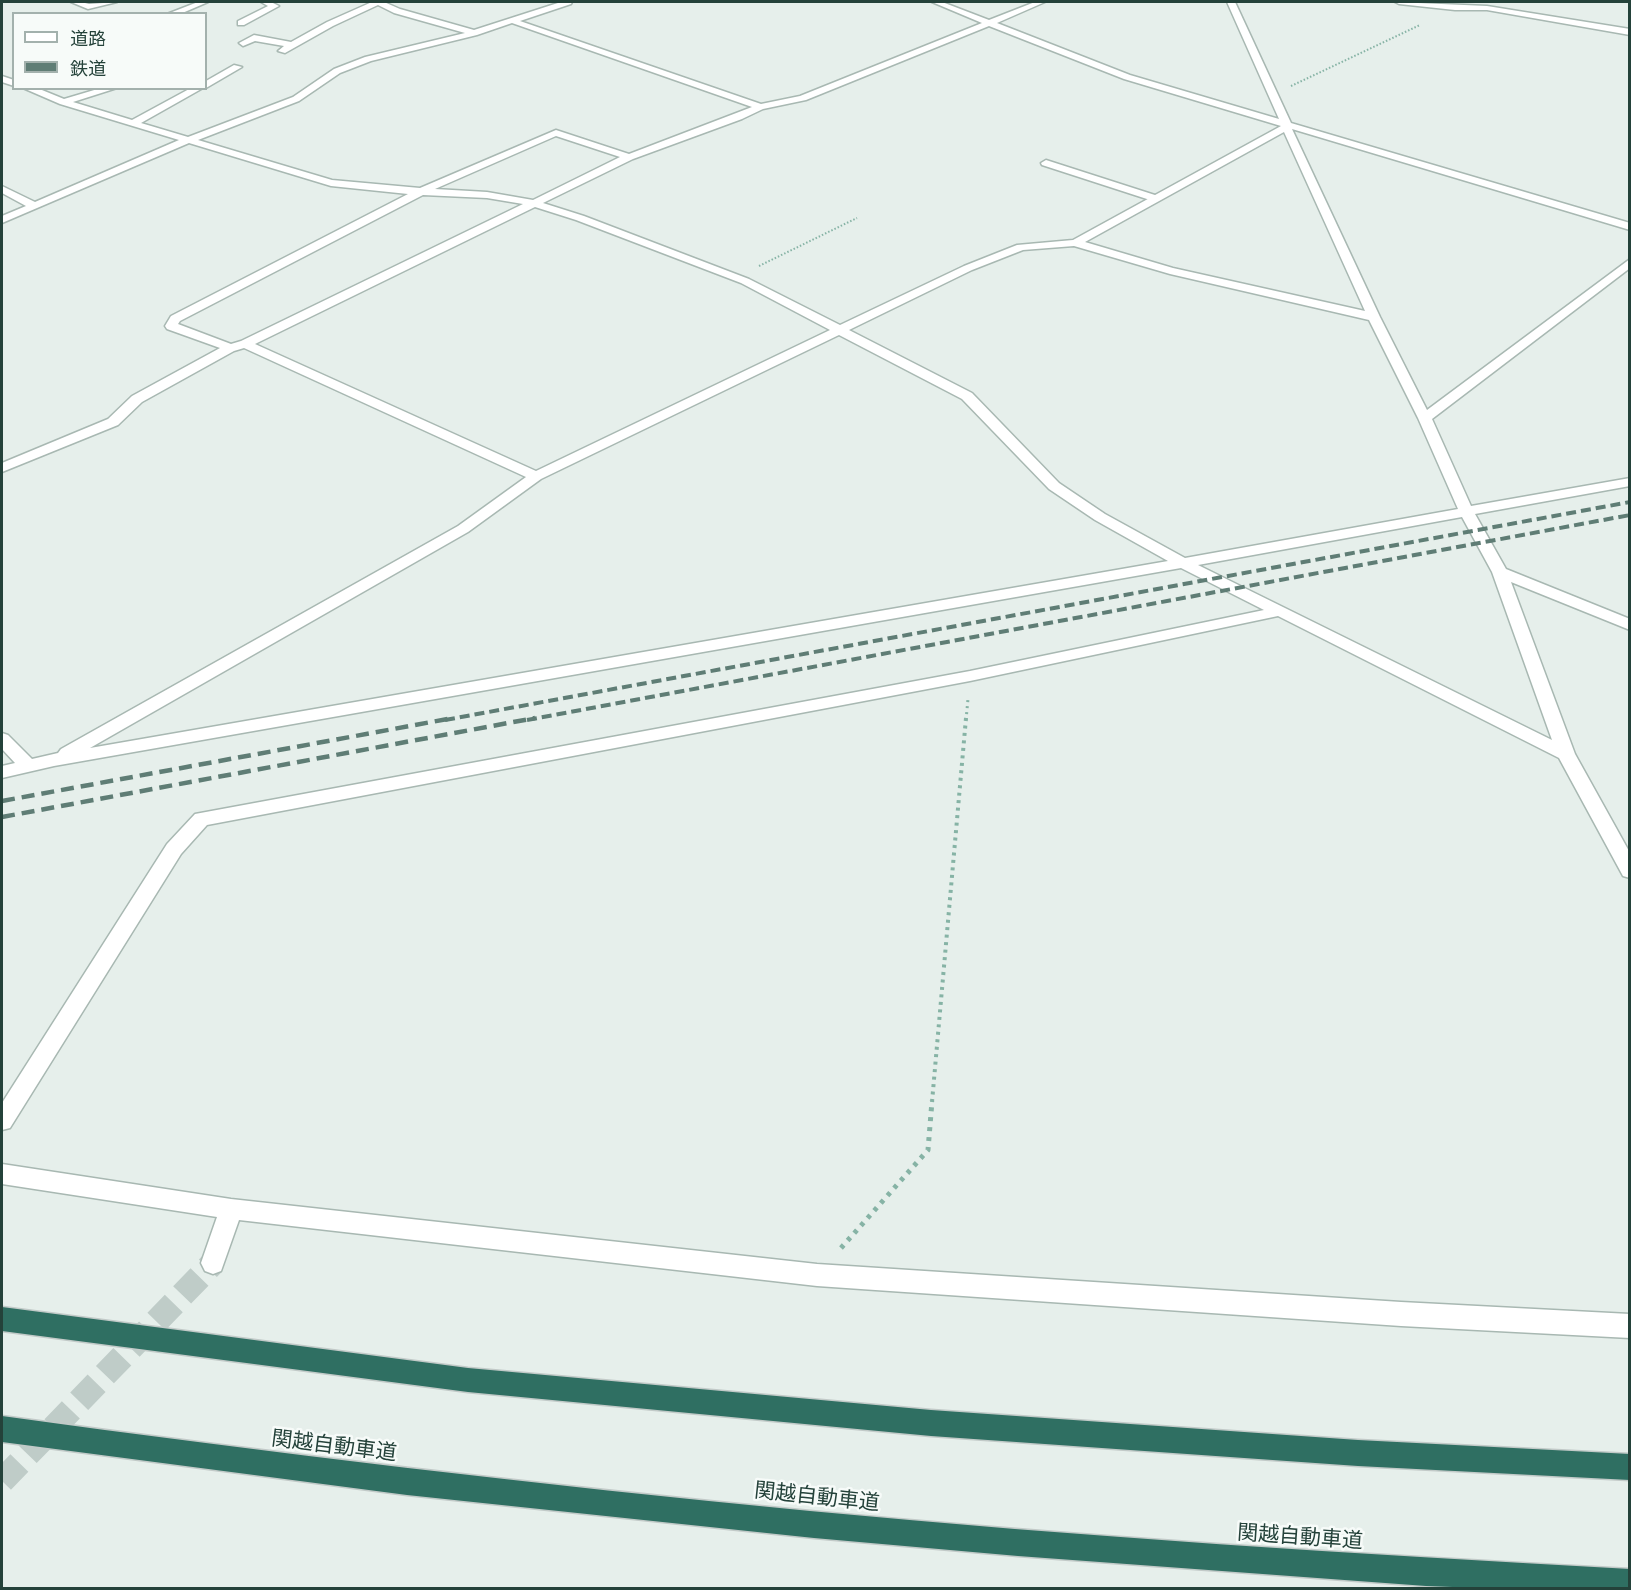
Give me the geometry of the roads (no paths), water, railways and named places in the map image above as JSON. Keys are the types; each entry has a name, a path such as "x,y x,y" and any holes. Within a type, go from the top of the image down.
{"highway":[{"path":"2,1319 468,1380 907,1421 1358,1453 1629,1467"},
{"name":"関越自動車道","path":"2,1430 435,1486 919,1534 1367,1570 1629,1582"}],"street":[{"path":"75,2 88,7 113,2"},
{"path":"176,12 204,2"},
{"path":"241,22 275,6 266,2"},
{"path":"282,51 330,24 379,2 397,11 474,33"},
{"path":"2,220 188,140 296,99 337,71 368,59 474,33 568,2"},
{"path":"936,2 1127,76 1629,227"},
{"path":"2,468 113,422 137,399 230,348 245,344 629,157 739,117 760,107 803,98 1041,2"},
{"path":"1231,2 1374,317 1425,418 1466,511 1500,572 1566,754 1629,871"},
{"path":"1399,2 1455,8 1487,8 1629,32"},
{"path":"513,21 760,107"},
{"path":"243,43 254,38 293,45"},
{"path":"207,84 237,67"},
{"path":"32,90 63,102 331,183 378,189 487,195 533,204 580,218 737,278 967,396 1054,486 1100,517 1183,563 1566,754"},
{"path":"63,102 106,90"},
{"path":"133,123 195,90"},
{"path":"1075,243 1286,125"},
{"path":"230,348 171,326 175,319 185,313 424,190 556,133 629,157"},
{"path":"1046,162 1154,198"},
{"path":"2,189 34,206"},
{"path":"54,760 463,529 536,476 1008,250 1033,245 1075,243 1170,271 1374,317"},
{"path":"1425,418 1629,262"},
{"path":"245,344 536,476"},
{"path":"2,772 54,760 1183,563 1629,482"},
{"path":"1500,572 1629,625"},
{"path":"2,1121 174,849 201,819 970,676 1280,611"},
{"path":"2,739 29,767"},
{"path":"2,1174 231,1209 817,1275 1401,1314 1629,1326"},
{"path":"213,1263 231,1209"}],"tunnel":[{"path":"2,1481 213,1263"}],"railway":[{"path":"445,720 1630,502"},
{"path":"527,720 1630,515"},
{"path":"2,801 453,718"},
{"path":"2,817 535,718"}]}
